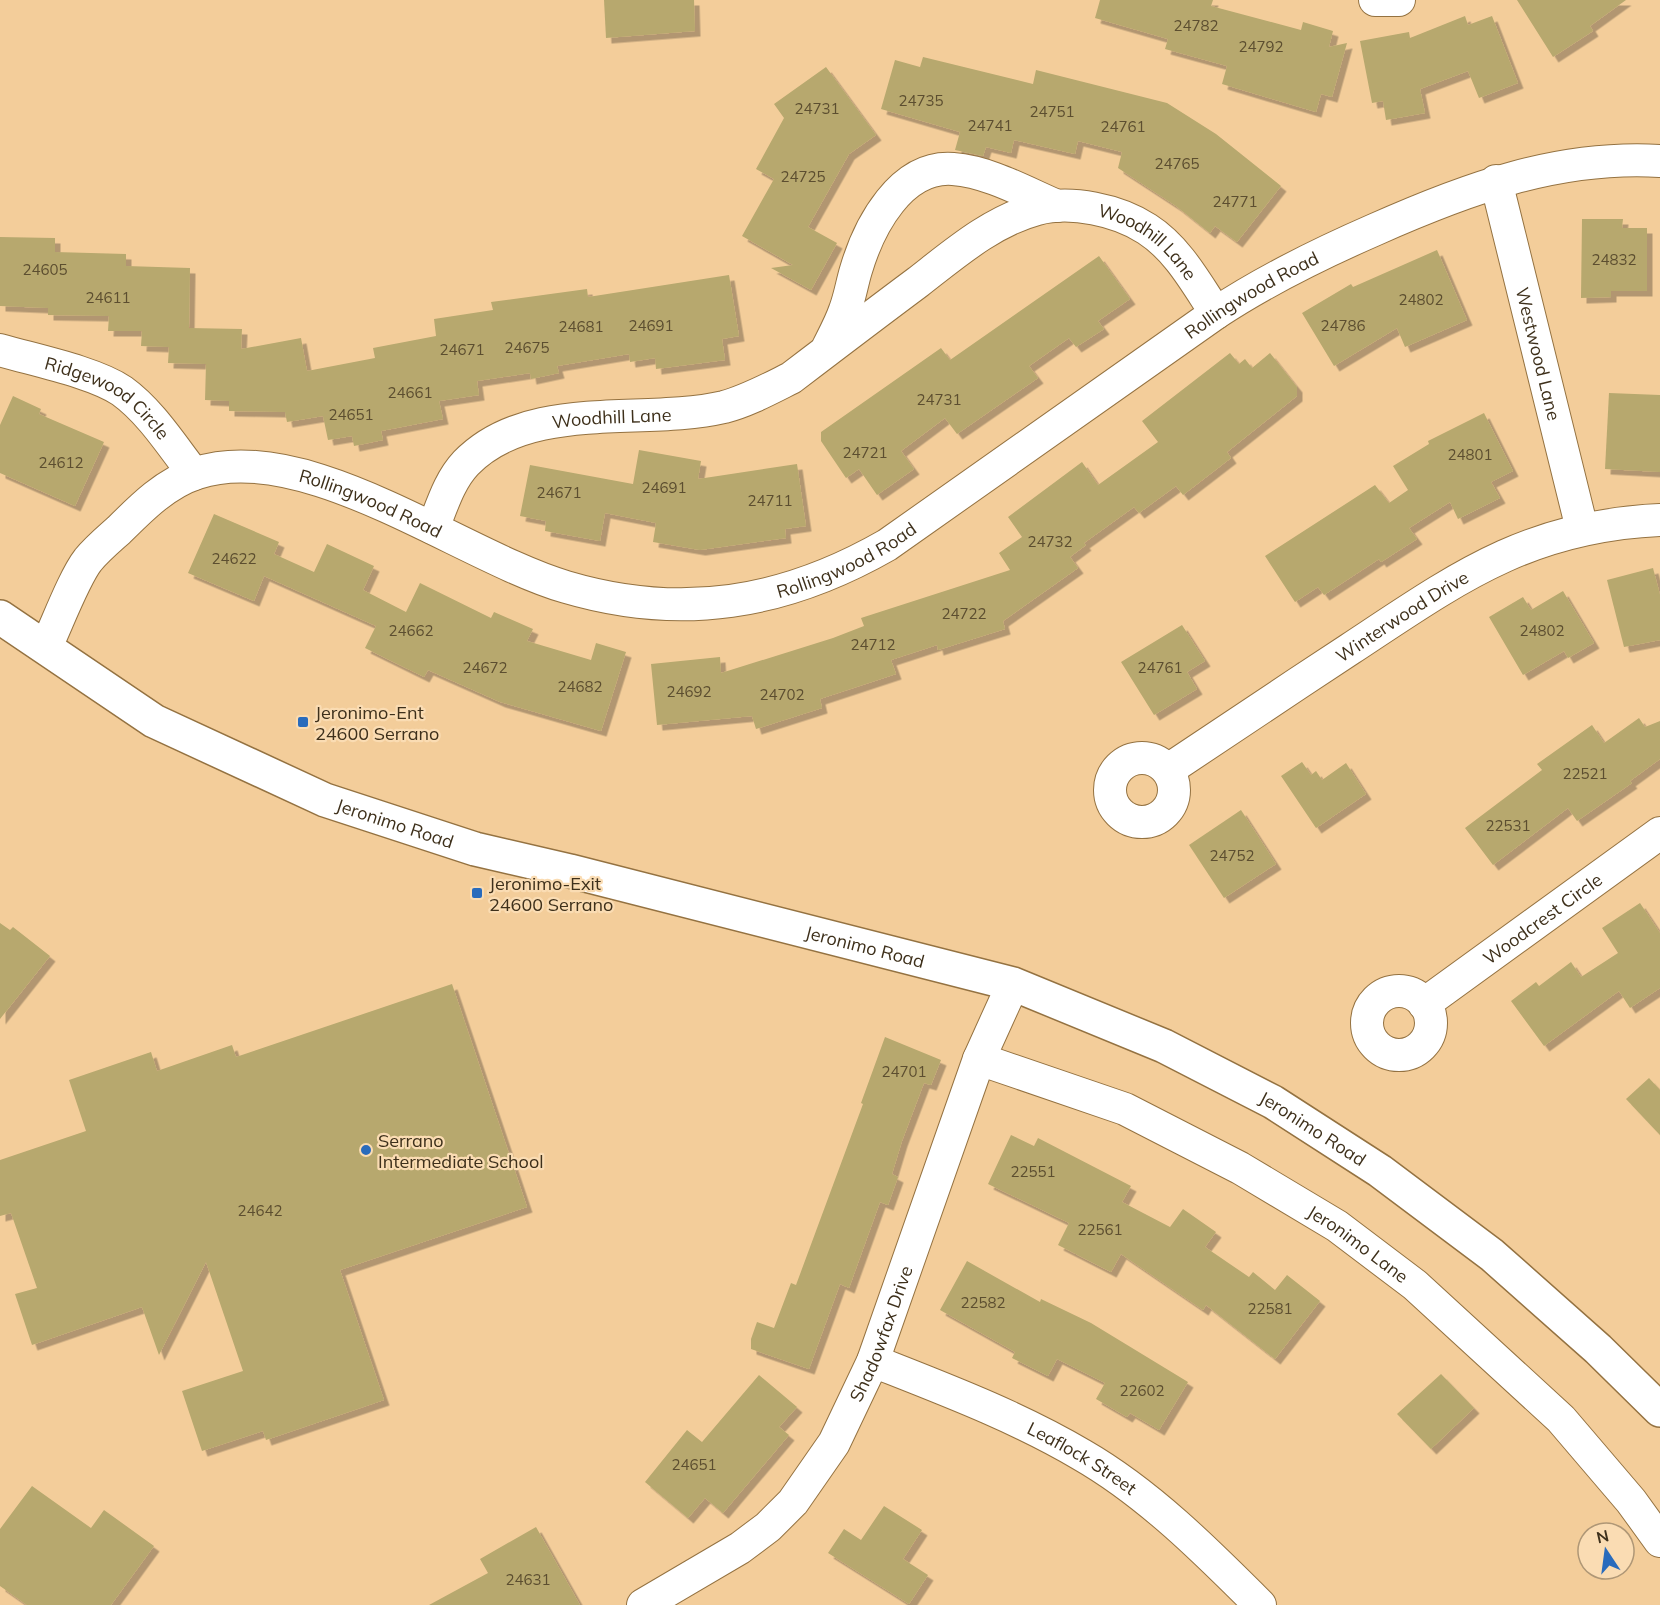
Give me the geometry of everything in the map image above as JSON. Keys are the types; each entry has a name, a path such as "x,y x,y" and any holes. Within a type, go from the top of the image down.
{"main road":[{"name":"Jeronimo Road","path":"0,617 154,721 237,761 346,807 475,849 1014,984 1174,1051 1273,1102 1370,1165 1492,1255 1598,1349 1660,1410"}],"street":[{"path":"1375,0 1399,0"},
{"name":"Rollingwood Road","path":"46,647 87,561 137,512 163,491 194,474 210,469 248,468 309,478 359,495 434,528 532,576 601,596 679,605 758,598 802,585 858,562 887,545 1253,288 1343,243 1445,199 1496,181 1541,169 1590,161 1660,161"},
{"name":"Woodhill Lane","path":"826,352 845,310 856,267 876,225 889,203 916,176 937,170 975,173 1057,206"},
{"name":"Westwood Lane","path":"1496,181 1582,529"},
{"name":"Woodhill Lane","path":"434,528 449,488 460,472 493,441 527,427 724,407 791,378 978,237 1014,217 1038,208 1057,206 1104,211 1124,217 1148,230 1185,265 1216,313"},
{"name":"Ridgewood Circle","path":"0,350 98,380 121,391 149,416 194,474"},
{"name":"Winterwood Drive","path":"1168,770 1465,574 1522,547 1582,529 1660,520"},
{"name":"Woodcrest Circle","path":"1424,1004 1660,833"},
{"name":"Shadowfax Drive","path":"643,1605 740,1548 768,1527 793,1502 834,1443 873,1361 979,1059 1014,984"},
{"name":"Jeronimo Lane","path":"979,1059 1125,1109 1240,1168 1338,1226 1415,1285 1561,1419 1631,1501 1660,1541"},
{"name":"Leaflock Street","path":"873,1361 979,1403 1082,1455 1122,1481 1156,1509 1260,1605"}],"building":[{"path":"604,0 694,0 695,31 606,38"},
{"path":"1100,0 1213,0 1211,6 1301,30 1303,22 1333,31 1329,47 1347,43 1332,97 1321,94 1316,112 1222,84 1227,66 1165,49 1168,39 1095,18"},
{"path":"1517,0 1626,0 1590,26 1593,31 1553,57"},
{"path":"1465,16 1468,25 1492,16 1518,83 1479,98 1468,71 1420,89 1425,113 1386,120 1383,101 1372,103 1360,41 1409,32 1410,38"},
{"path":"923,57 1033,84 1036,70 1167,103 1216,134 1281,186 1237,242 1215,226 1210,233 1176,206 1118,168 1122,152 1078,141 1075,154 1014,140 1011,153 986,147 983,156 955,150 960,132 881,109 895,60 920,67"},
{"path":"826,67 876,135 849,154 808,227 837,243 811,290 771,268 793,265 742,236 774,179 756,169 784,118 774,104"},
{"path":"1582,219 1623,219 1622,228 1647,228 1647,291 1611,291 1611,297 1581,298"},
{"path":"0,237 55,238 55,252 126,254 126,266 190,268 189,328 242,329 241,349 301,338 307,371 375,358 373,348 436,336 434,319 493,310 491,302 587,289 588,297 729,275 739,336 722,339 725,360 656,369 655,358 630,362 629,354 557,366 559,373 531,379 530,373 477,381 479,395 439,401 443,419 381,431 383,440 354,446 352,436 328,440 323,416 287,422 285,412 229,411 229,401 205,400 206,364 168,363 169,347 141,346 142,331 108,331 109,316 48,315 48,308 0,306"},
{"path":"1437,250 1467,320 1405,347 1397,328 1334,366 1302,313 1351,284 1353,287"},
{"path":"1099,256 1130,299 1098,321 1104,329 1076,347 1069,338 1029,366 1038,378 957,434 945,418 901,451 914,469 877,495 859,469 846,478 821,441 821,432 941,348 950,360"},
{"path":"1230,353 1239,364 1245,359 1252,368 1270,353 1297,387 1297,396 1227,452 1231,458 1183,495 1176,486 1139,513 1134,507 1084,543 1086,545 1070,557 1078,568 1003,621 1005,629 938,650 937,645 891,660 896,674 820,699 822,708 756,729 752,716 657,725 651,664 720,657 721,673 864,626 861,618 1010,570 999,553 1022,537 1008,517 1082,462 1098,485 1158,442 1142,421"},
{"path":"1609,393 1660,395 1660,472 1605,469"},
{"path":"13,396 41,409 39,414 104,442 75,506 0,473 0,425"},
{"path":"1484,413 1513,471 1491,482 1500,498 1458,519 1450,502 1409,528 1417,539 1381,562 1379,559 1324,595 1318,587 1295,602 1265,556 1375,485 1389,503 1408,490 1393,466 1429,444 1428,441"},
{"path":"639,450 701,461 698,479 797,464 806,526 785,529 786,538 700,550 653,542 656,523 605,513 600,541 545,531 546,521 520,516 530,465 633,484"},
{"path":"214,514 279,542 274,554 314,572 327,544 374,566 363,590 406,612 420,583 491,618 494,612 533,629 527,641 591,660 596,643 626,652 601,731 500,702 428,670 424,677 365,648 376,626 264,576 254,601 188,573"},
{"path":"1653,568 1660,595 1660,640 1624,647 1607,580"},
{"path":"1563,591 1594,643 1568,658 1564,651 1523,675 1489,617 1523,597 1531,610"},
{"path":"1182,625 1205,661 1187,672 1197,689 1154,715 1121,662"},
{"path":"1639,718 1645,727 1660,721 1660,759 1630,781 1632,783 1577,821 1568,808 1493,865 1465,828 1542,770 1537,764 1592,725 1604,743"},
{"path":"1302,762 1311,775 1316,771 1322,780 1346,763 1366,794 1316,828 1281,776"},
{"path":"1241,810 1276,864 1224,898 1189,845"},
{"path":"1640,903 1660,933 1660,988 1630,1008 1619,991 1544,1046 1511,1001 1536,982 1539,986 1571,962 1581,977 1618,953 1602,928"},
{"path":"0,923 10,930 13,927 50,956 0,1019"},
{"path":"452,984 527,1207 340,1270 384,1400 266,1440 263,1431 202,1451 182,1391 243,1371 206,1262 159,1355 142,1307 32,1345 15,1294 37,1288 11,1213 0,1216 0,1160 86,1131 69,1080 151,1052 157,1071 232,1045 236,1057"},
{"path":"885,1037 941,1060 931,1085 924,1083 902,1141 892,1174 898,1177 888,1205 880,1202 849,1288 840,1284 809,1369 751,1349 751,1339 757,1322 774,1328 791,1283 796,1285 863,1104 861,1103"},
{"path":"1649,1078 1660,1090 1660,1135 1626,1099"},
{"path":"1011,1135 1034,1146 1038,1138 1131,1186 1122,1202 1170,1227 1183,1209 1216,1232 1205,1247 1249,1277 1253,1272 1275,1290 1287,1275 1320,1301 1275,1359 1206,1305 1203,1310 1121,1254 1111,1272 1058,1245 1069,1223 988,1184"},
{"path":"967,1261 1040,1302 1041,1299 1091,1323 1188,1382 1159,1430 1130,1413 1127,1417 1096,1399 1105,1383 1057,1359 1048,1376 1012,1358 1015,1352 940,1310"},
{"path":"1441,1374 1474,1408 1431,1449 1397,1414"},
{"path":"759,1375 797,1407 779,1427 789,1435 723,1513 705,1498 688,1518 645,1482 687,1430 702,1442"},
{"path":"32,1486 91,1528 104,1510 154,1546 111,1605 27,1605 0,1586 0,1529"},
{"path":"884,1506 922,1530 903,1559 928,1575 909,1604 828,1553 844,1529 861,1540"},
{"path":"536,1527 580,1605 429,1605 488,1573 480,1559"}],"place":[{"name":"Jeronimo-Ent 24600 Serrano","path":"303,722"},
{"name":"Jeronimo-Exit 24600 Serrano","path":"477,893"},
{"name":"Serrano Intermediate School","path":"366,1150"}]}
